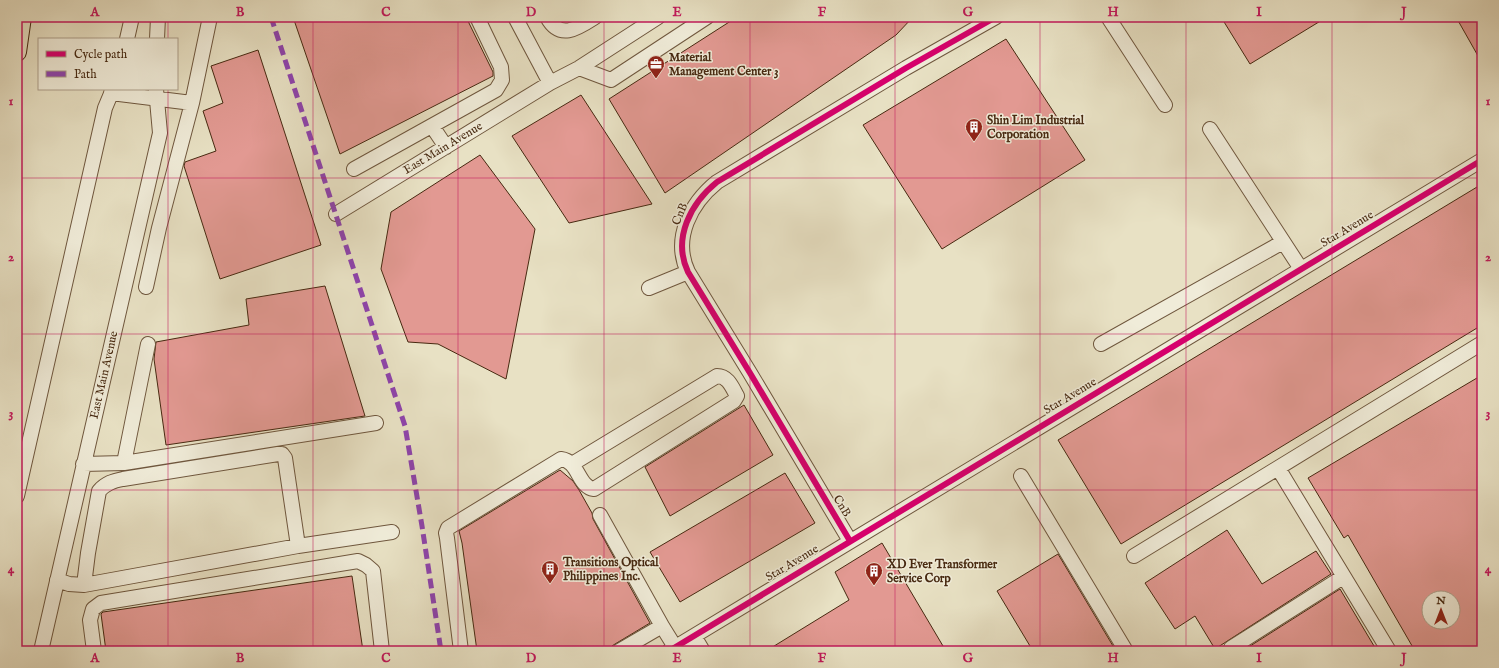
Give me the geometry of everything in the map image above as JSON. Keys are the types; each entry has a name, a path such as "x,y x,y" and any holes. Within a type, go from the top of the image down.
{"main road":[{"path":"17,52 22,17"}],"street":[{"path":"127,38 132,17"},
{"path":"157,38 158,17"},
{"path":"146,287 159,228 192,103 210,17"},
{"path":"354,169 496,90 502,80 502,67 477,17"},
{"path":"515,17 550,83"},
{"path":"547,17 553,25 561,30 570,30 578,28 595,17"},
{"name":"East Main Avenue","path":"336,214 550,83 579,68 658,17"},
{"path":"579,68 612,80 707,17"},
{"name":"CnB","path":"850,541 688,272 683,261 682,250 685,227 695,206 714,184 906,68 996,17"},
{"path":"1108,17 1165,105"},
{"path":"17,496 104,108 112,91 156,94 192,103"},
{"name":"East Main Avenue","path":"41,651 160,133 156,94"},
{"path":"432,126 446,147"},
{"path":"1210,129 1301,269"},
{"name":"Star Avenue","path":"672,649 1482,160"},
{"path":"139,224 159,228"},
{"path":"1101,344 1283,242"},
{"path":"649,288 688,272"},
{"path":"1134,556 1482,343"},
{"path":"124,463 148,344"},
{"path":"730,383 750,373"},
{"path":"461,651 447,538 448,528 561,459 572,464 587,486 594,489 734,401 736,396 730,383 722,376 717,376 572,464"},
{"path":"83,464 124,463 376,423"},
{"path":"84,585 99,491 104,485 123,479 282,454 285,458 298,546"},
{"path":"1278,468 1389,651"},
{"path":"1021,476 1126,651"},
{"path":"600,515 662,626 672,649"},
{"path":"57,580 69,584 84,585 298,546 392,532"},
{"path":"94,651 90,620 93,609 101,603 358,561 366,564 373,571 382,651"},
{"path":"1231,648 1343,577"},
{"path":"619,651 662,626"},
{"path":"694,636 703,651"}],"building":[{"path":"293,17 466,17 493,72 493,76 340,154"},
{"path":"737,17 913,17 896,35 665,193 609,99"},
{"path":"1221,17 1327,17 1250,64"},
{"path":"1456,17 1482,17 1482,63"},
{"name":"Shin Lim Industrial Corporation","path":"1006,39 1085,160 942,249 863,125"},
{"path":"258,50 321,245 220,279 184,166 185,162 216,151 203,111 223,103 211,66"},
{"path":"581,95 652,204 569,223 512,136"},
{"path":"480,155 535,229 506,379 438,344 408,342 381,269 391,212"},
{"path":"1482,184 1482,325 1121,544 1058,440"},
{"path":"325,286 365,416 166,445 154,359 156,342 249,325 246,299"},
{"path":"1482,375 1482,651 1415,651 1348,535 1344,538 1308,478"},
{"path":"744,405 773,455 670,516 645,467"},
{"name":"Transitions Optical Philippines Inc.","path":"560,470 573,481 579,490 592,513 593,519 650,623 612,646 611,651 477,651 459,531"},
{"path":"785,473 815,523 680,602 650,552"},
{"path":"1227,530 1262,584 1316,551 1331,574 1215,649 1195,616 1175,629 1145,583"},
{"name":"XD Ever Transformer Service Corp","path":"882,543 943,646 935,651 766,651 849,600 835,572"},
{"path":"1058,554 1116,651 1033,651 997,591"},
{"path":"352,576 363,651 106,651 101,614 103,612"},
{"path":"1340,589 1377,651 1249,651 1247,648"}],"marked path":[{"path":"271,17 405,426 441,651"}],"cycle path":[{"path":"850,541 688,272 682,247 683,234 692,211 699,200 717,182 906,68 996,17"},
{"path":"669,651 1482,160"}],"place":[{"name":"Material Management Center 3","path":"656,79"},
{"name":"Shin Lim Industrial Corporation","path":"974,142"},
{"name":"Transitions Optical Philippines Inc.","path":"550,584"},
{"name":"XD Ever Transformer Service Corp","path":"874,586"}]}
